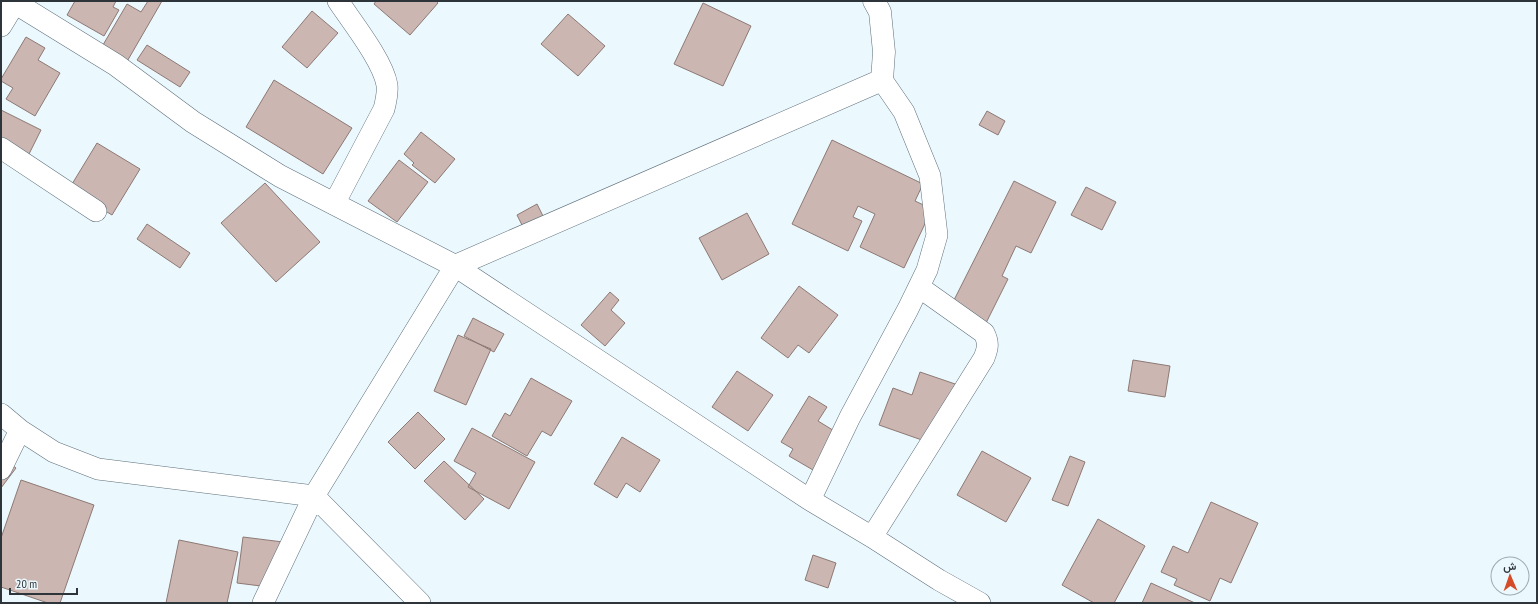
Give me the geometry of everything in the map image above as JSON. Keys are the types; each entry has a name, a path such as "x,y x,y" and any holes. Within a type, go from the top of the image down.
{"street":[{"path":"334,204 384,109 387,99 387,85 383,72 338,1"},
{"path":"810,500 850,417 919,287 927,270 937,235 930,176 904,112 882,80 884,52 880,12 874,1"},
{"path":"1,26 14,2 116,65 193,122 280,176 456,266 810,500 872,537 939,580 980,603"},
{"path":"263,603 314,496 456,266 882,80"},
{"path":"1,148 96,211"},
{"path":"872,537 984,358 988,349 988,341 984,333 919,287"},
{"path":"1,414 20,430 54,452 98,469 314,496 420,603"},
{"path":"1,469 20,430"}],"building":[{"path":"75,1 116,1 113,7 119,10 104,36 67,15"},
{"path":"148,1 162,1 125,65 100,50 127,4 141,12"},
{"path":"376,1 436,1 438,3 410,35 374,4"},
{"path":"703,3 751,26 723,86 674,64"},
{"path":"312,11 338,33 307,68 282,47"},
{"path":"568,14 605,46 578,76 541,44"},
{"path":"26,37 45,48 38,60 60,73 35,116 6,99 13,88 1,81"},
{"path":"147,45 190,72 180,87 137,60"},
{"path":"274,80 352,128 323,174 246,127"},
{"path":"1,110 41,130 27,158 1,145"},
{"path":"987,111 1005,121 998,135 979,125"},
{"path":"421,132 455,159 435,183 412,165 414,163 404,154"},
{"path":"832,140 923,184 915,201 932,209 904,268 860,247 875,214 858,206 853,217 862,221 848,251 792,224"},
{"path":"97,143 140,169 112,215 69,189"},
{"path":"399,160 428,182 397,222 368,201"},
{"path":"1014,181 1056,202 1031,253 1016,246 1002,276 1008,279 986,323 951,306"},
{"path":"265,183 320,242 276,282 221,223"},
{"path":"1086,187 1116,202 1102,230 1071,215"},
{"path":"537,204 545,220 525,231 517,215"},
{"path":"747,213 769,254 722,280 699,238"},
{"path":"147,224 190,253 180,268 137,239"},
{"path":"799,286 838,315 809,353 798,345 788,358 761,338"},
{"path":"610,292 619,300 611,310 625,323 605,346 581,325"},
{"path":"473,318 504,334 494,352 464,336"},
{"path":"458,335 491,349 466,405 434,391"},
{"path":"1133,360 1170,366 1165,397 1128,391"},
{"path":"737,371 773,395 748,431 712,407"},
{"path":"920,372 961,386 939,446 879,425 893,388 912,395"},
{"path":"531,378 572,401 551,436 542,431 527,456 492,436 505,413 510,416"},
{"path":"809,396 827,407 818,421 836,432 813,470 789,456 793,449 781,442"},
{"path":"418,412 445,439 415,469 388,442"},
{"path":"472,428 535,462 509,509 468,487 476,473 454,461"},
{"path":"622,437 660,460 640,492 626,483 617,498 594,484"},
{"path":"982,451 1031,478 1006,522 957,495"},
{"path":"1070,456 1085,462 1068,506 1052,500"},
{"path":"1,457 16,468 1,488"},
{"path":"444,461 484,499 465,520 424,481"},
{"path":"21,480 94,505 60,603 48,603 1,587 1,538"},
{"path":"1211,502 1258,523 1231,583 1220,578 1210,601 1174,585 1177,579 1161,572 1173,546 1188,553"},
{"path":"1098,519 1145,546 1114,603 1094,603 1062,585"},
{"path":"243,537 283,542 277,588 237,583"},
{"path":"179,540 238,552 227,603 166,603"},
{"path":"813,555 836,563 828,588 805,580"},
{"path":"1151,583 1195,603 1142,603"}]}
